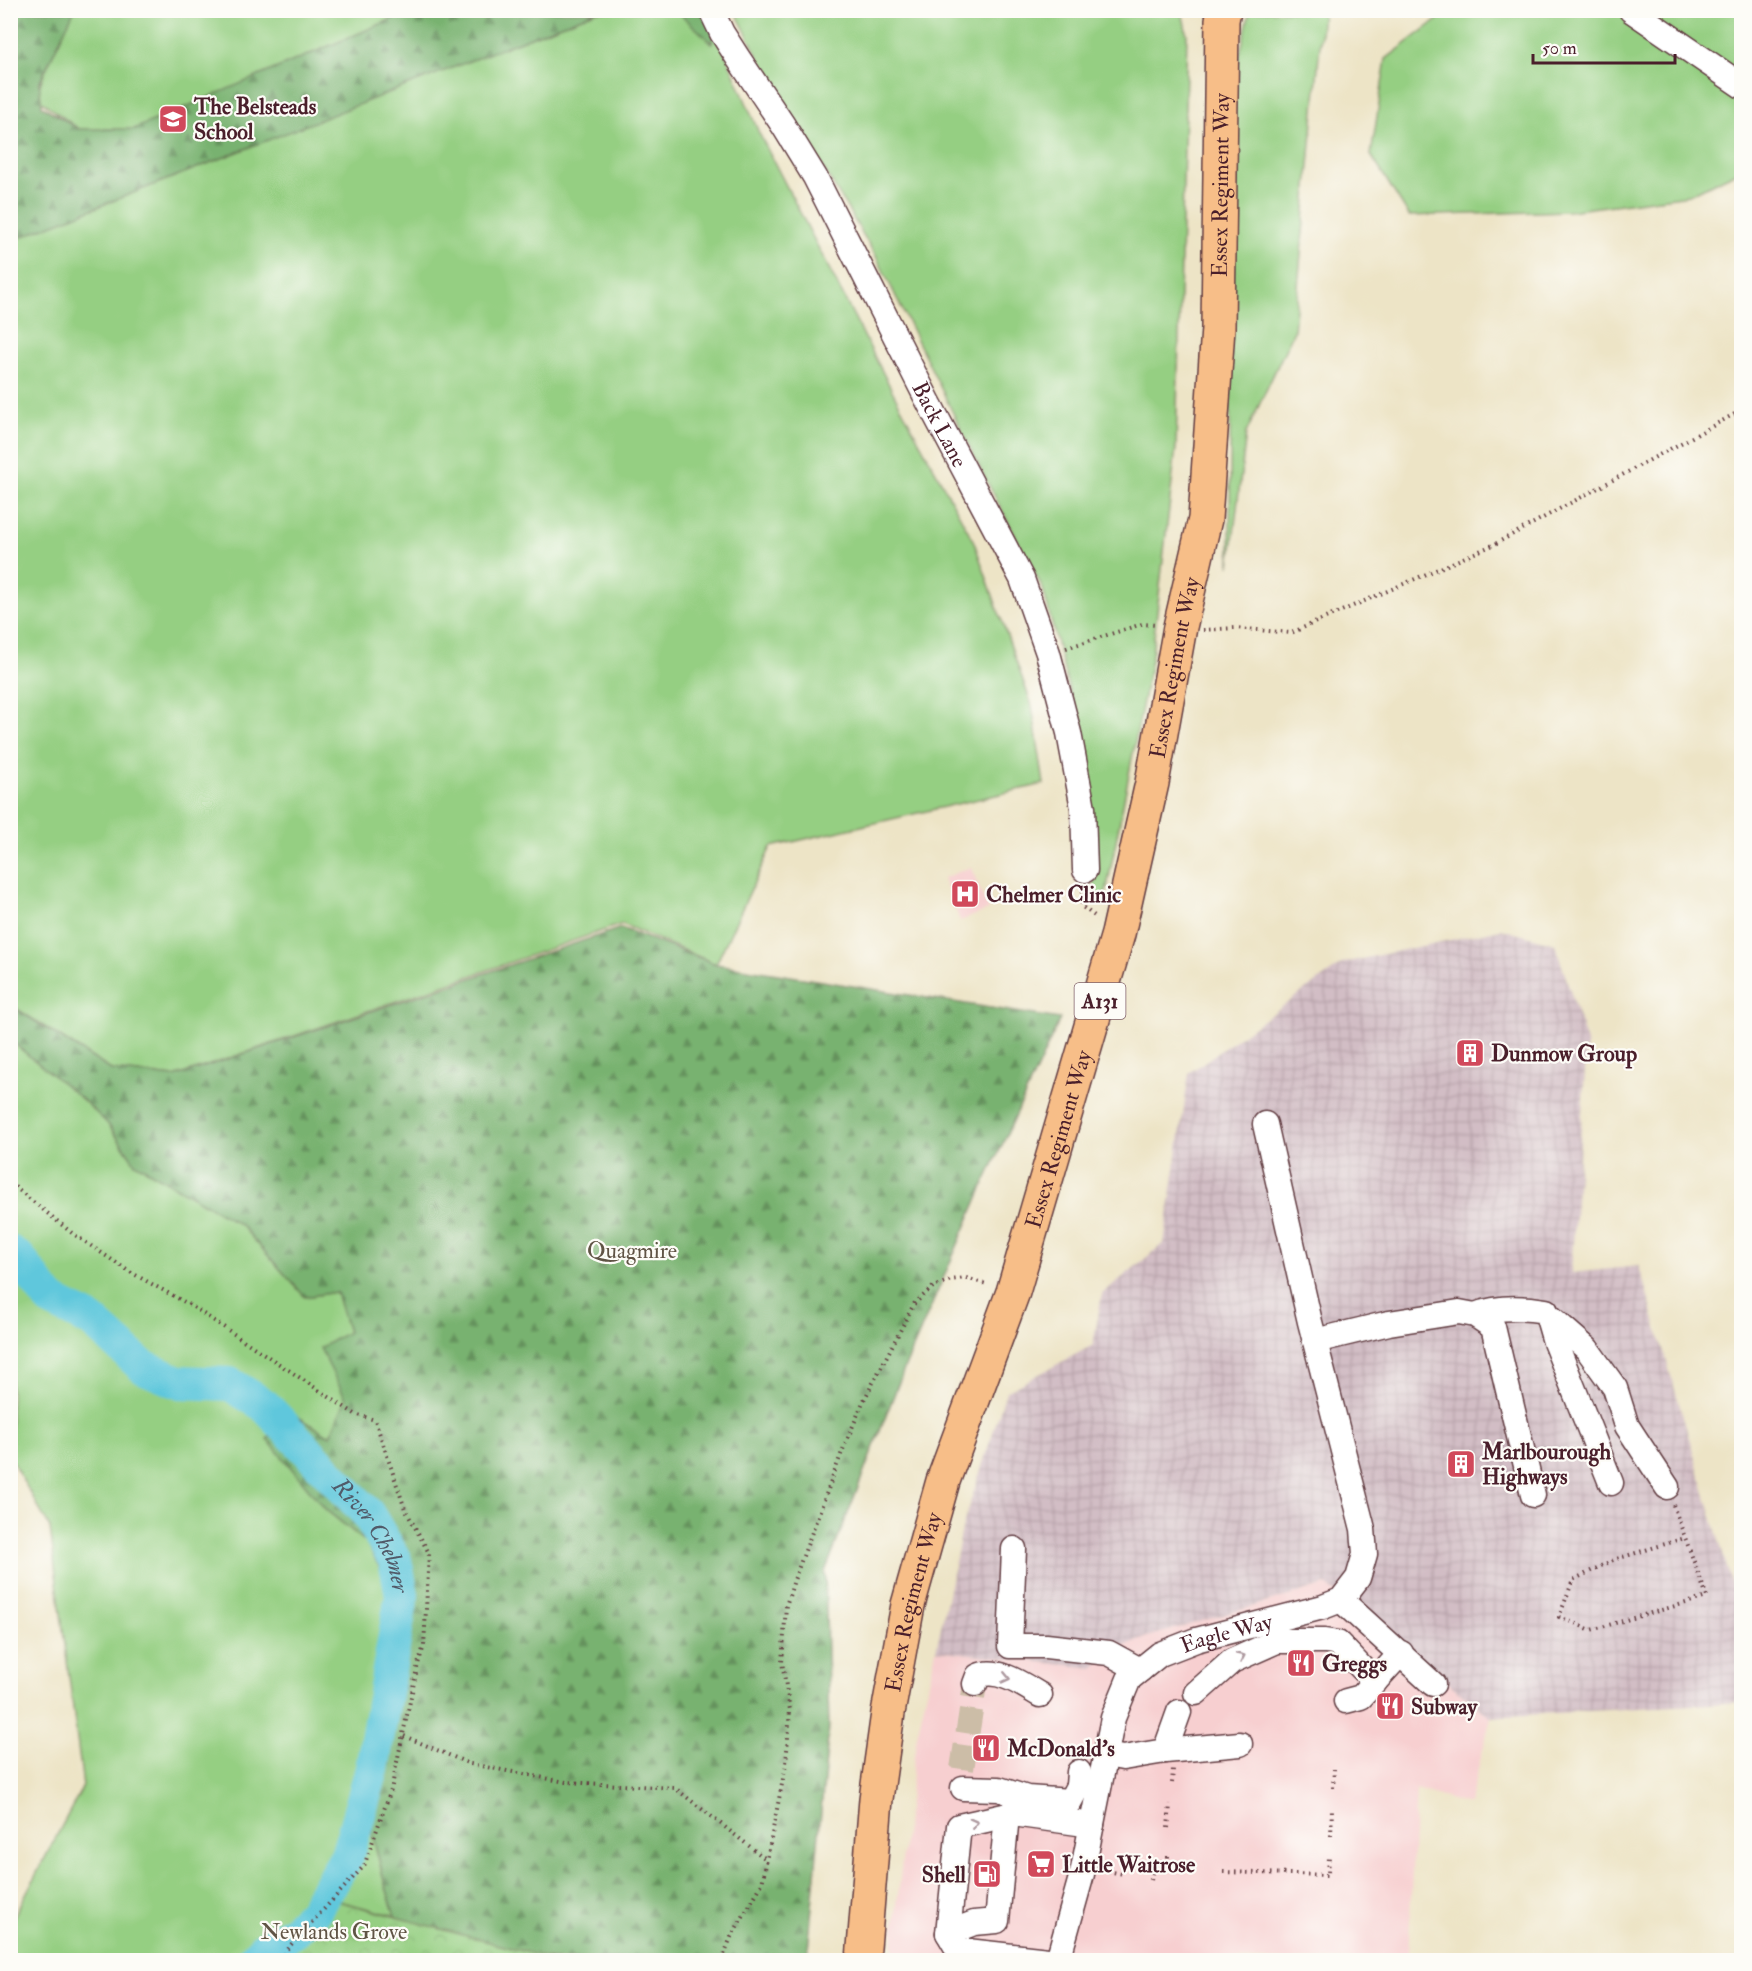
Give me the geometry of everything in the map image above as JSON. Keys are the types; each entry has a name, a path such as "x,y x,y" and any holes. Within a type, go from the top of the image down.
{"highway":[{"name":"Essex Regiment Way","path":"863,1960 876,1799 888,1713 908,1605 943,1481 1013,1292 1118,934 1152,783 1180,627 1204,519 1218,328 1221,14"}],"street":[{"name":"Back Lane","path":"711,10 733,50 815,177 928,401 1022,579 1048,653 1069,733 1083,808 1085,870"},
{"path":"1631,10 1742,86"},
{"path":"1265,1124 1313,1336 1363,1529 1365,1554 1358,1578 1341,1600 1433,1684"},
{"path":"1474,1315 1485,1311 1521,1307 1546,1311 1587,1348 1615,1388 1627,1425 1667,1487"},
{"path":"1313,1336 1459,1312 1474,1315 1493,1327 1533,1495"},
{"path":"1547,1314 1555,1342 1611,1483"},
{"path":"1014,1549 1010,1646 1046,1646 1109,1653 1140,1670"},
{"name":"Eagle Way","path":"1058,1960 1082,1874 1113,1718 1129,1679 1160,1654 1196,1640 1323,1607 1341,1600"},
{"path":"1196,1694 1232,1661 1277,1641 1338,1643 1375,1682"},
{"path":"1346,1701 1361,1697 1401,1653"},
{"path":"975,1684 978,1676 984,1673 1013,1678 1040,1695"},
{"path":"1165,1751 1179,1712"},
{"path":"1106,1755 1123,1758 1165,1751 1240,1744"},
{"path":"962,1778 971,1802 1007,1804 1027,1798 1070,1801 1078,1786 1079,1772"},
{"path":"953,1942 959,1826 1013,1814 1092,1825"},
{"path":"953,1942 974,1923 997,1921 1007,1815"},
{"path":"953,1942 1048,1960"}],"path":[{"path":"1048,653 1142,624 1204,630 1235,628 1291,633 1493,545 1742,410"},
{"path":"1085,870 1081,906 1118,934"},
{"path":"10,1183 72,1233 130,1272 190,1305 355,1414 375,1419 405,1509 429,1553 424,1646 418,1664 391,1790 364,1866 286,1950 284,1960"},
{"path":"722,1960 731,1937 762,1884 786,1764 790,1710 782,1662 786,1606 830,1482 859,1412 914,1304 933,1287 951,1280 966,1278 1013,1292"},
{"path":"1667,1487 1707,1597 1591,1630 1559,1617 1573,1580 1613,1560 1685,1538"},
{"path":"403,1736 470,1764 566,1782 675,1788 767,1860"},
{"path":"1333,1788 1334,1768"},
{"path":"1168,1828 1170,1804"},
{"path":"1331,1836 1332,1809"},
{"path":"1151,1880 1155,1862 1168,1862 1168,1852"},
{"path":"1223,1872 1329,1875 1329,1857"},
{"path":"1095,1868 1122,1874"}],"shaded area":[{"name":"Chelmer Clinic","path":"971,867 988,910 960,921 943,878"},
{"path":"1501,929 1555,944 1587,1042 1571,1273 1639,1266 1741,1616 1741,1702 1491,1717 1326,1585 1140,1639 1109,1653 1093,1668 936,1650 963,1525 1006,1392 1093,1345 1102,1294 1164,1243 1189,1073 1343,963"},
{"path":"1326,1585 1491,1717 1469,1805 1416,1789 1408,1960 894,1960 894,1930 916,1740 936,1650 1093,1668 1109,1653 1140,1639"}],"green space":[{"path":"13,10 74,11 39,83 42,106 79,129 134,129 411,11 597,11 11,241 10,14"},
{"path":"73,11 415,11 136,133 79,129 36,97 43,76"},
{"path":"597,11 705,11 714,26 759,133 897,400 974,542 1032,706 1044,784 771,847 716,964 622,924 174,1077 111,1070 11,1005 10,241"},
{"path":"677,11 705,11 714,26 712,43"},
{"path":"735,11 1182,11 1187,35 1176,448 1152,655 1105,898 1094,897 1092,816 1074,709 1043,589 982,472 877,258 767,74"},
{"path":"1250,11 1323,11 1294,331 1246,433 1230,566 1231,91"},
{"path":"1449,11 1741,11 1741,170 1689,195 1569,211 1409,216 1371,155 1386,59"},
{"name":"Quagmire","path":"621,928 716,964 1060,1019 981,1191 905,1367 825,1572 829,1727 807,1960 257,1960 293,1931 324,1897 395,1916 361,1788 397,1600 366,1542 326,1510 267,1439 298,1417 330,1436 346,1399 320,1348 348,1332 336,1292 305,1297 241,1225 135,1163 108,1124 82,1099 11,1041 10,1005 111,1070 174,1077"},
{"path":"11,1041 82,1099 108,1124 135,1163 241,1225 305,1297 336,1292 348,1332 346,1399 330,1436 298,1417 326,1510 366,1542 397,1600 361,1788 385,1884 396,1916 323,1897 294,1931 256,1960 11,1960 10,1924 83,1786 50,1528 11,1459"},
{"name":"Newlands Grove","path":"323,1897 555,1960 253,1960 263,1949 294,1931 313,1913"}],"waterway":[{"name":"River Chelmer","path":"10,1252 20,1259 50,1300 92,1321 143,1367 178,1382 230,1384 264,1405 368,1514 395,1560 402,1595 372,1769 347,1856 313,1913 294,1931 263,1949 253,1960"}],"tunnel":[{"path":"962,1769 975,1684"}],"place":[{"name":"The Belsteads School","path":"173,119"},
{"name":"Chelmer Clinic","path":"965,894"},
{"name":"Dunmow Group","path":"1470,1053"},
{"name":"Marlbourough Highways","path":"1461,1464"},
{"name":"Greggs","path":"1301,1663"},
{"name":"Subway","path":"1390,1706"},
{"name":"McDonald's","path":"986,1748"},
{"name":"Little Waitrose","path":"1041,1864"},
{"name":"Shell","path":"987,1874"}]}
